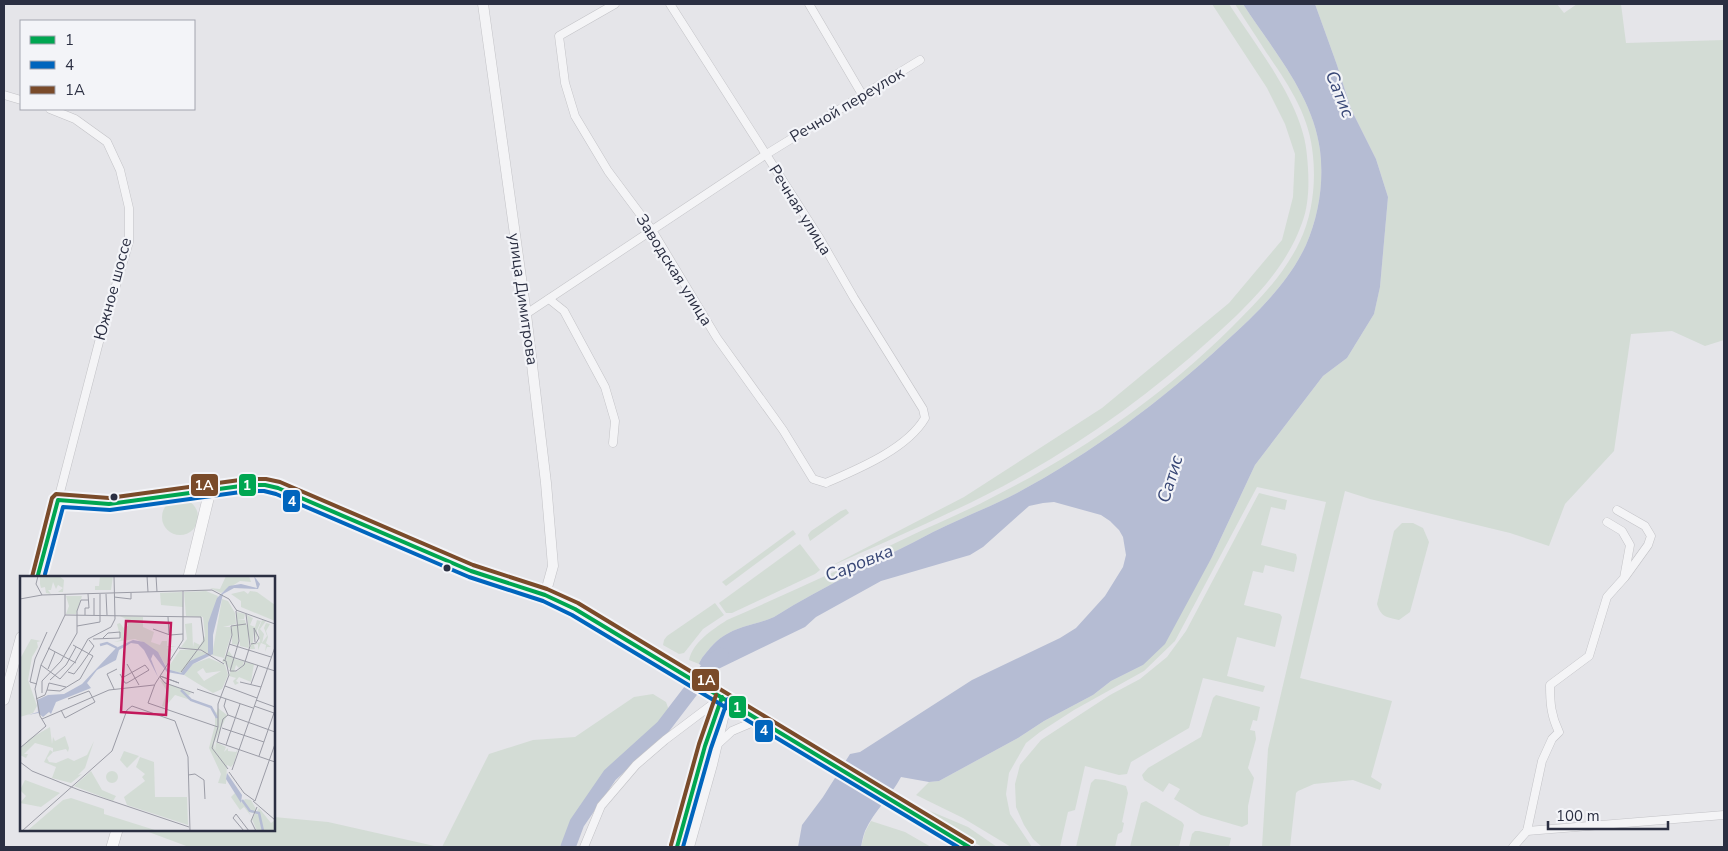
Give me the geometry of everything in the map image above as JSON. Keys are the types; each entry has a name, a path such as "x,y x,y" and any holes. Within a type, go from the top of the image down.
{"main road":[{"path":"189,576 210,491 248,485 265,485 278,488 471,571 546,595 575,609 969,847"},
{"path":"112,847 117,831"}],"street":[{"name":"улица Димитрова","path":"482,4 526,314 550,520 553,566 546,595"},
{"name":"Заводская улица","path":"615,4 559,36 565,82 575,116 608,171 652,230 717,338 783,430 813,479 826,483"},
{"name":"Речная улица","path":"670,4 820,239 923,409 925,418 919,427 893,449 826,483"},
{"path":"809,4 863,96"},
{"name":"Речной переулок","path":"526,314 765,155 920,60"},
{"path":"4,95 20,100"},
{"name":"Южное шоссе","path":"52,110 75,119 106,142 120,170 129,208 128,242 99,342 58,500"},
{"path":"548,299 564,311 605,387 615,421 613,443"},
{"path":"37,576 58,500 109,504 210,491"},
{"path":"1512,847 1527,831 1542,761 1552,739 1559,732 1552,720 1550,686 1589,656 1607,597 1624,578 1648,545 1651,536 1644,526 1617,510"},
{"path":"1606,522 1622,532 1630,545 1624,578"},
{"path":"4,700 20,641"},
{"path":"690,847 718,745 720,697"},
{"path":"584,847 601,806 636,765 720,697"},
{"path":"677,847 720,697"},
{"path":"718,745 732,731 758,720"},
{"path":"1527,831 1724,815"}],"shaded area":[{"path":"1212,4 1229,4 1277,77 1297,117 1304,137 1308,172 1305,215 1295,240 1276,271 1252,300 1226,326 1168,376 1099,428 1025,474 976,500 827,568 964,497 1102,408 1229,303 1282,240 1293,197 1295,154 1285,124 1267,88"},
{"path":"1235,4 1243,4 1290,73 1309,110 1320,150 1321,186 1314,222 1299,259 1280,286 1247,322 1175,386 1125,425 1072,461 1017,493 933,532 833,583 774,617 725,635 710,648 699,664 689,660 699,642 709,632 727,620 982,502 1057,462 1119,421 1178,376 1232,327 1270,287 1294,253 1308,221 1314,178 1313,156 1307,127 1297,101"},
{"path":"1315,4 1557,4 1564,13 1577,4 1621,4 1626,43 1724,40 1724,340 1705,346 1672,331 1631,334 1614,451 1565,504 1549,546 1510,533 1370,499 1345,491 1300,678 1392,701 1371,777 1382,784 1380,790 1353,780 1314,784 1298,791 1296,793 1290,847 1262,847 1268,749 1326,502 1257,487 1175,641 1144,671 1074,710 1026,743 1009,773 1006,794 1010,814 1032,847 1011,847 963,818 916,795 929,782 939,781 1018,738 1044,721 1093,695 1111,681 1143,665 1212,557 1255,465 1323,376 1347,358 1374,314 1380,287 1388,197 1376,159 1351,109"},
{"path":"1259,493 1287,500 1285,510 1271,507 1261,545 1296,554 1297,558 1294,572 1265,565 1263,573 1253,571 1244,605 1280,614 1282,617 1275,647 1237,637 1227,676 1265,686 1263,692 1203,678 1189,728 1131,762 1127,774 1119,775 1085,766 1075,810 1068,812 1060,847 1042,847 1033,839 1016,807 1015,784 1020,765 1041,740 1110,695 1140,679 1167,657 1186,631"},
{"path":"180,499 192,505 198,517 192,529 180,535 168,529 162,517 168,505"},
{"path":"846,509 849,513 810,541 808,535 811,531"},
{"path":"1402,523 1413,523 1423,528 1429,542 1410,612 1399,620 1385,616 1380,612 1377,604 1394,531"},
{"path":"793,530 796,534 726,586 722,582"},
{"path":"800,544 820,570 732,613 726,613 719,603"},
{"path":"715,603 724,615 703,629 684,653 679,654 663,645 667,636"},
{"path":"653,694 666,702 671,716 581,804 564,847 442,847 489,754 533,740 575,737 634,697"},
{"path":"1216,695 1260,707 1257,721 1253,720 1250,730 1255,731 1256,739 1248,768 1254,778 1248,806 1248,824 1242,827 1201,815 1174,799 1180,789 1169,783 1163,792 1144,780 1142,775 1148,768 1201,737 1213,698"},
{"path":"1095,779 1126,786 1128,793 1122,822 1124,823 1122,832 1118,834 1115,847 1076,847 1091,783"},
{"path":"1146,801 1182,822 1184,825 1179,847 1130,847 1141,803"},
{"path":"930,811 968,827 997,847 982,847"},
{"path":"275,817 328,822 439,847 189,847 146,831 275,831"},
{"path":"871,821 905,832 931,847 861,847 865,832"},
{"path":"1195,831 1231,838 1229,847 1189,847 1192,834"}],"water":[{"name":"Сатис","path":"1243,4 1315,4 1351,109 1376,159 1388,197 1380,287 1374,314 1347,358 1323,376 1255,465 1212,557 1165,644 1143,665 1111,681 1093,695 939,781 929,782 901,777 869,824 864,833 861,847 798,847 802,825 823,797 850,754 860,752 972,680 1060,638 1076,628 1105,596 1123,567 1126,555 1123,537 1110,521 1101,515 1054,502 1029,506 983,547 970,555 881,581 816,617 805,627 712,672 699,664 701,660 710,648 725,635 774,617 833,583 933,532 1017,493 1072,461 1125,425 1175,386 1247,322 1280,286 1299,259 1314,222 1321,186 1320,150 1309,110 1290,73"}],"waterway":[{"name":"Саровка","path":"568,847 577,823 610,775 663,727 715,659 721,655"}],"transit line":[{"name":"1А","path":"32,576 52,498 56,494 109,498 247,479 266,479 280,482 473,565 547,589 578,603 972,842"},
{"name":"1","path":"38,576 58,500 109,504 248,485 265,485 278,488 471,571 545,595 575,609 969,847"},
{"name":"4","path":"45,574 63,507 110,510 248,491 264,491 276,494 469,577 543,601 572,615 958,847"},
{"name":"1А","path":"671,845 699,744 716,695"},
{"name":"1","path":"677,847 705,746 722,697"},
{"name":"4","path":"683,847 711,748 728,699"}]}
